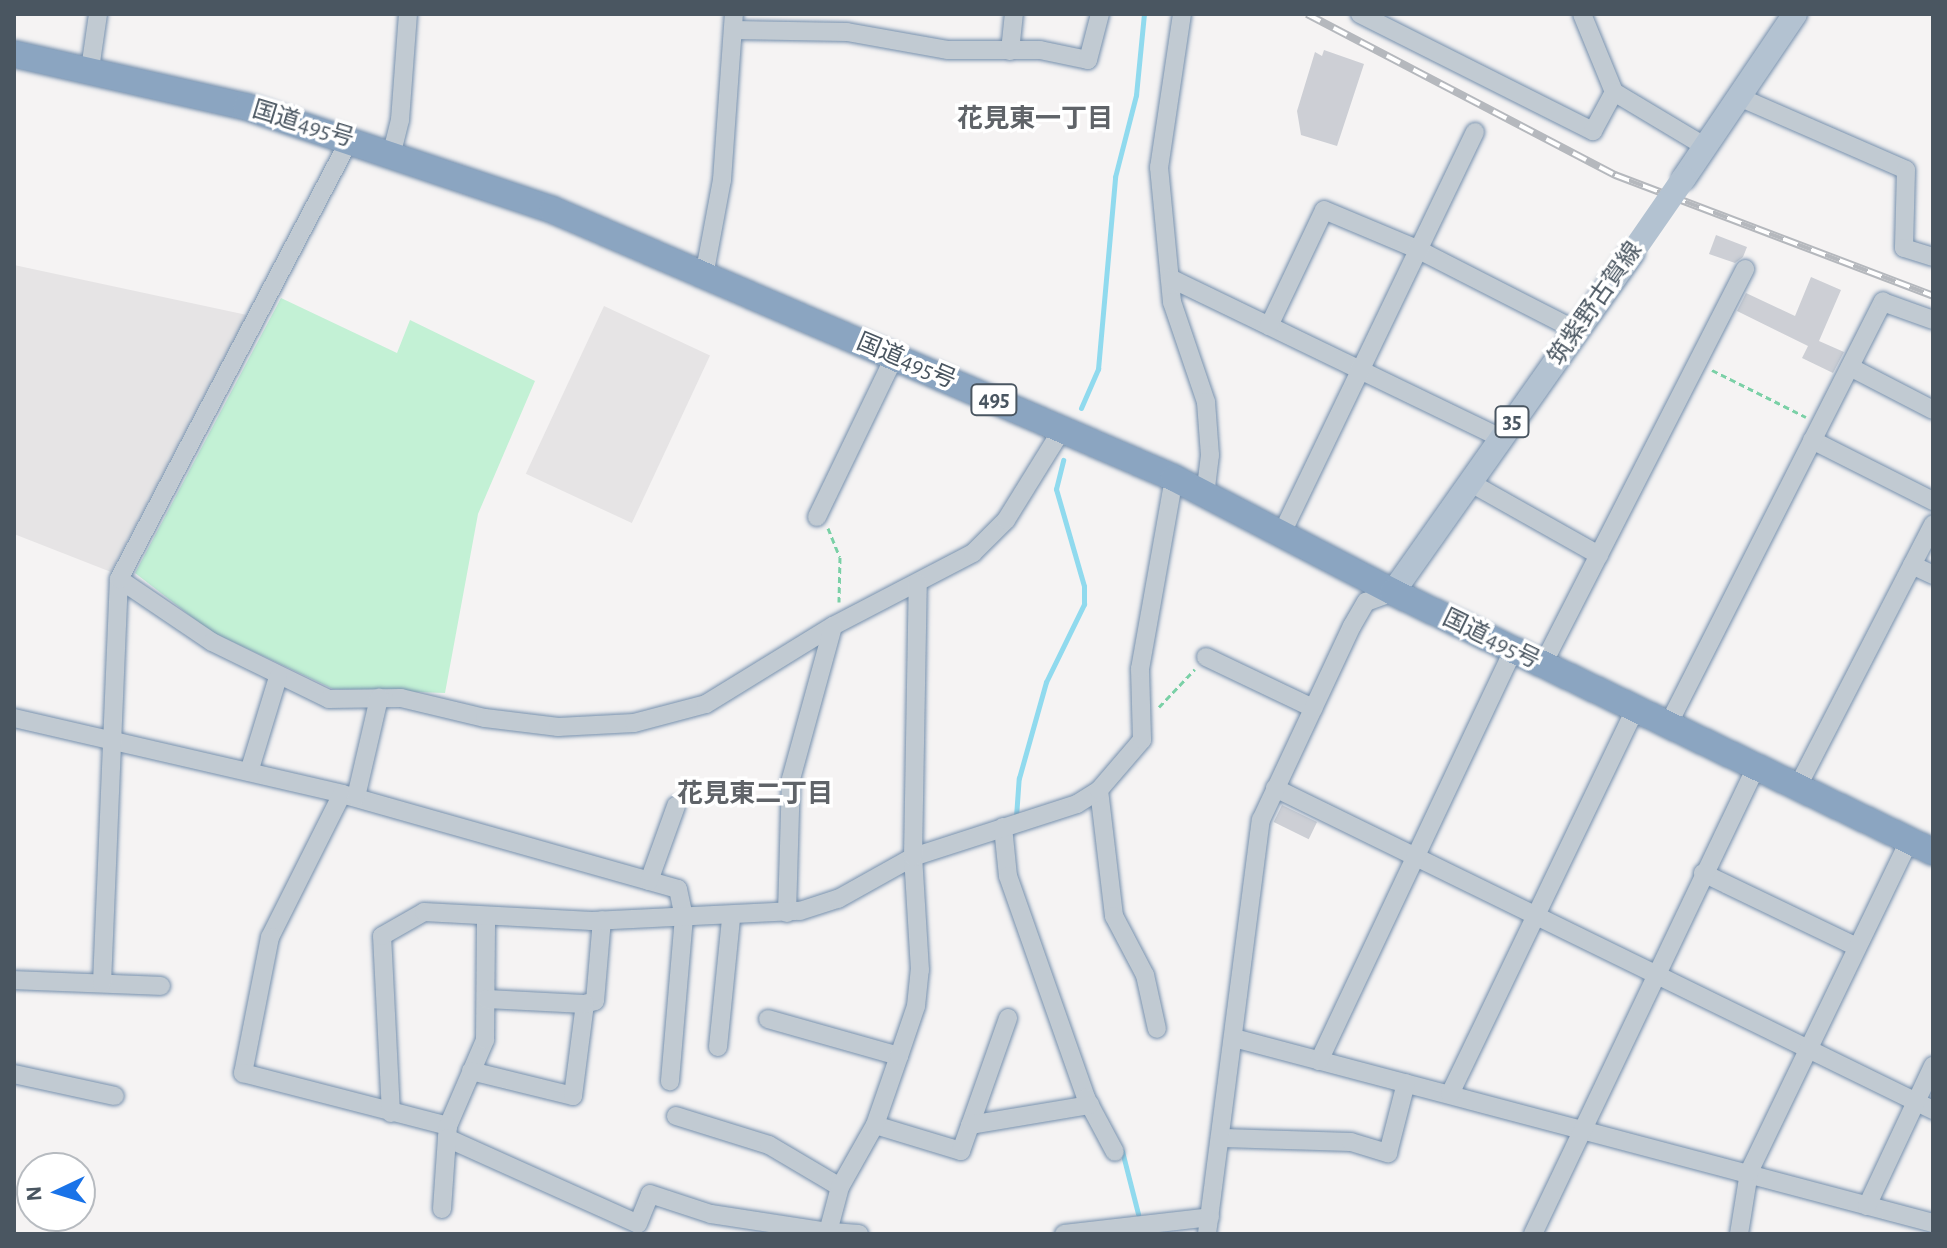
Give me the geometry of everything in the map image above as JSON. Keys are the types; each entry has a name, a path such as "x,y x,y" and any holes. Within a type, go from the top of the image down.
{"highway":[{"name":"国道495号","path":"14,54 247,107 392,152 553,210 1174,478 1542,666 1921,846"}],"main road":[{"name":"筑紫野古賀線","path":"1393,592 1706,147 1795,14"}],"street":[{"path":"90,69 98,14"},
{"path":"392,152 400,120 408,14"},
{"path":"1010,51 1014,14"},
{"path":"704,276 722,180 734,22 802,22 948,50 1040,50 1088,60 1100,14"},
{"path":"1182,14 1159,167 1172,302 1206,402 1210,455 1205,493"},
{"path":"1360,14 1593,131 1614,92"},
{"path":"1582,14 1614,92 1706,147"},
{"path":"1739,97 1906,170 1904,248 1933,257"},
{"path":"1282,533 1363,371 1475,132"},
{"path":"102,983 119,579 349,140"},
{"path":"1269,326 1324,210 1419,250 1577,331"},
{"path":"1542,666 1745,269"},
{"path":"1170,278 1501,438"},
{"path":"1668,725 1883,302 1933,320"},
{"path":"817,517 894,358"},
{"path":"1850,367 1933,410"},
{"path":"119,579 212,642 278,677 329,699 379,698 558,727 634,723 706,704 833,626 918,583 990,539 1044,466 1063,428"},
{"path":"1816,432 1933,501"},
{"path":"391,1113 382,936 424,912 602,920 731,918 787,913 838,899 913,857 1077,804 1099,790 1142,740 1144,722 1140,669 1174,478"},
{"path":"1471,483 1599,555"},
{"path":"1797,788 1933,524"},
{"path":"1912,565 1933,575"},
{"path":"828,1232 840,1187 875,1125 916,1006 920,970 913,857 918,583"},
{"path":"1064,1234 1209,1225 1223,1138 1261,820 1366,602 1393,592"},
{"path":"787,913 791,779 833,626"},
{"path":"1319,1061 1513,651"},
{"path":"1206,657 1313,708"},
{"path":"249,772 278,677"},
{"path":"379,698 349,796 270,937 243,1073 391,1113 447,1132 638,1224 650,1194 711,1214 859,1234"},
{"path":"1450,1094 1635,709"},
{"path":"14,718 349,796 678,889 684,917 670,1081"},
{"path":"1533,1234 1580,1129 1756,767"},
{"path":"1275,788 1419,854 1925,1106"},
{"path":"1099,790 1114,916 1145,975 1157,1029"},
{"path":"649,881 676,806"},
{"path":"1003,827 1008,876 1090,1105 1115,1152"},
{"path":"1739,1234 1749,1172 1857,947 1921,846"},
{"path":"1703,873 1857,947"},
{"path":"442,1209 447,1132 485,1040 486,916"},
{"path":"718,1047 731,918"},
{"path":"486,999 585,1004 595,1001 602,920"},
{"path":"14,980 161,986"},
{"path":"471,1071 573,1096 585,1004"},
{"path":"875,1125 961,1151 1008,1018"},
{"path":"768,1019 899,1056"},
{"path":"1234,1038 1933,1223"},
{"path":"1867,1206 1925,1106 1933,1066"},
{"path":"14,1074 115,1096"},
{"path":"1223,1138 1351,1142 1388,1153 1406,1083"},
{"path":"970,1125 1090,1105"},
{"path":"676,1116 769,1145 840,1187"}],"path":[{"path":"1696,362 1816,432"},
{"path":"817,517 837,541 840,557 833,626"},
{"path":"1144,722 1206,657"}],"shaded area":[{"path":"14,265 247,315 111,572 14,534"},
{"path":"604,306 710,355 632,523 526,474"}],"green space":[{"path":"281,298 397,353 410,320 535,381 478,514 445,693 333,689 210,631 135,573"}],"building":[{"path":"1324,50 1364,64 1337,146 1301,135 1297,111 1315,52 1322,56"},
{"path":"1716,235 1747,247 1743,257 1735,263 1709,254"},
{"path":"1811,277 1841,290 1819,341 1844,352 1833,373 1802,358 1808,346 1737,311 1746,293 1795,316"},
{"path":"1282,805 1317,822 1309,839 1274,822"}],"waterway":[{"path":"1081,408 1098,369 1115,177 1136,95 1144,14"},
{"path":"1016,817 1019,778 1046,682 1084,604 1084,586 1056,489 1063,460"},
{"path":"1122,1151 1138,1214"}],"railway":[{"path":"1307,14 1615,175 1933,296"}],"district":[{"name":"花見東一丁目","path":"1035,120"},
{"name":"花見東二丁目","path":"755,795"}]}
